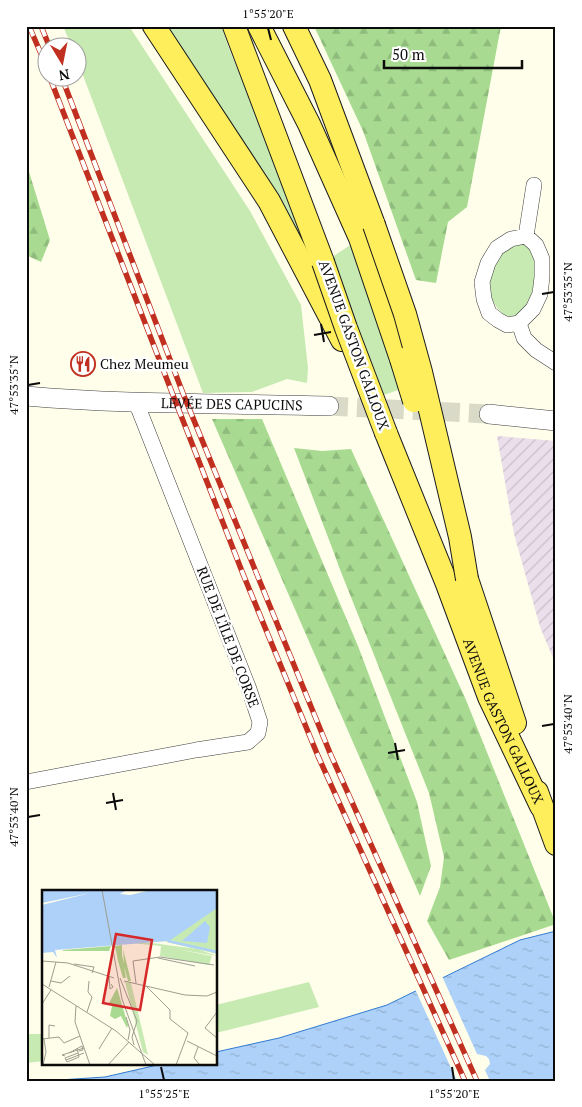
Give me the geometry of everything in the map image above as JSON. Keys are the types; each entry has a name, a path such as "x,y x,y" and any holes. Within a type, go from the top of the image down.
{"main road":[{"path":"154,26 269,200 342,340 386,433"},
{"name":"AVENUE GASTON GALLOUX","path":"234,26 346,328 447,584 489,697 542,806"},
{"name":"AVENUE GASTON GALLOUX","path":"259,26 367,231 401,359 467,580 542,806"},
{"path":"294,26 320,80 367,231"},
{"path":"542,806 554,839"}],"street":[{"path":"526,236 534,185"},
{"path":"526,236 536,246 542,259 540,294 533,310 519,323 507,324 498,320 490,313 484,299 482,282 488,263 497,248 511,239 526,236"},
{"path":"519,323 524,338 536,350 556,363"},
{"name":"LEVÉE DES CAPUCINS","path":"26,396 67,400 328,406"},
{"name":"RUE DE L'ÎLE DE CORSE","path":"26,782 248,742 258,733 260,722 249,689 136,402"},
{"path":"489,414 556,420"}],"shaded area":[{"path":"497,436 556,441 556,665 540,627 514,534"}],"green space":[{"path":"63,26 129,26 250,211 301,305 308,368 307,383 287,379 252,392 203,393 88,88 88,38 68,38"},
{"path":"163,26 221,26 307,236 301,238"},
{"path":"314,26 501,26 467,207 448,222 436,283 416,280 363,131"},
{"path":"26,162 50,240 41,262 26,255"},
{"path":"355,242 404,388 381,396 329,259"},
{"path":"516,243 526,245 530,249 534,259 534,286 530,299 523,310 515,316 506,316 492,299 489,281 499,257 505,249"},
{"path":"212,419 262,419 358,646 417,802 431,866 420,896"},
{"path":"294,448 322,451 351,449 466,700 556,924 449,960 427,921 440,887 444,857 429,793"},
{"path":"309,982 319,1007 218,1032 218,1005"},
{"path":"26,1034 42,1034 42,1061 26,1063"}],"water":[{"path":"556,931 556,1081 44,1081 105,1077 162,1064 218,1064 218,1052 279,1038 387,1005 520,940"}],"pier":[{"path":"442,976 477,1054 486,1056 489,1059 490,1064 485,1070 490,1081 457,1081 415,989"}],"tunnel":[{"path":"329,406 489,414"}],"railway":[{"path":"29,26 38,47"},
{"path":"41,26 46,38"},
{"path":"54,88 243,574 318,756 465,1081"},
{"path":"66,88 184,396 330,753 477,1081"}],"place":[{"name":"Chez Meumeu","path":"83,364"}]}
